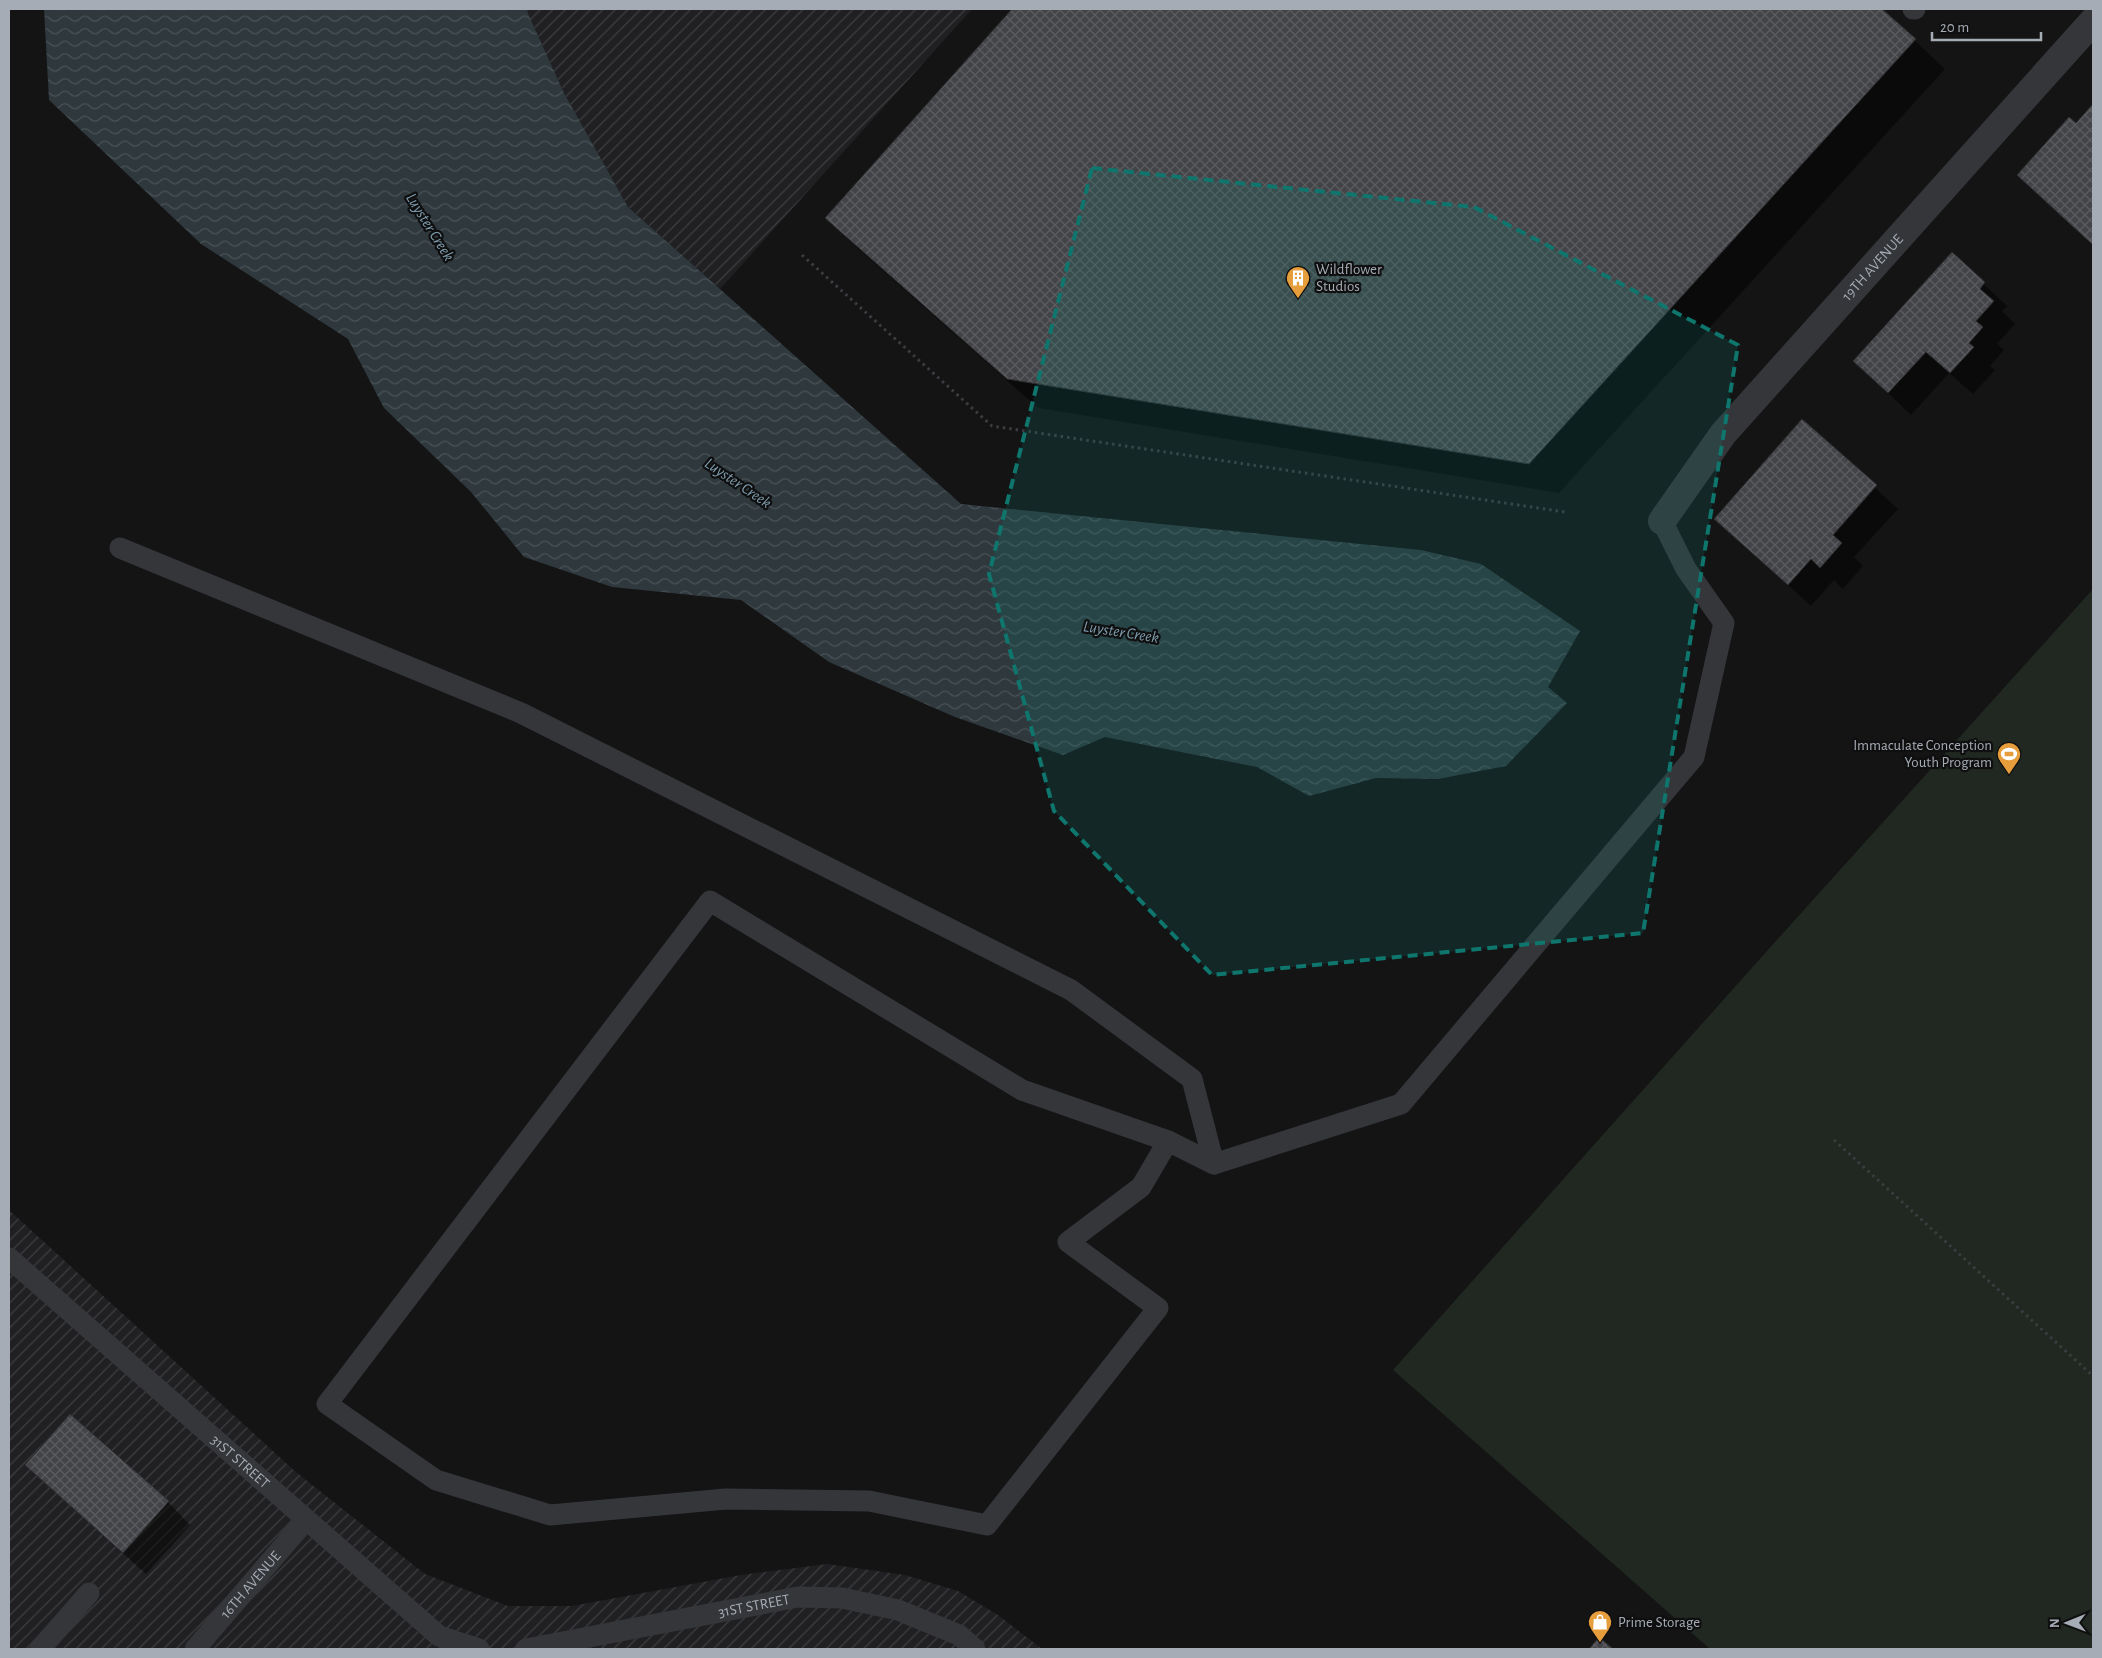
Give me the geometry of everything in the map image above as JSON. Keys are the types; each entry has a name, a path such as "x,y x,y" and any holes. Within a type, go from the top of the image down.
{"street":[{"name":"19TH AVENUE","path":"1662,521 1724,434 2093,21"}],"lane":[{"path":"1168,1141 1141,1188 1068,1242 1158,1308 987,1526 870,1501 726,1499 550,1515 436,1480 326,1404 710,901 1022,1090 1168,1141 1214,1164 1401,1104 1694,757 1724,623 1686,569 1662,521"},
{"path":"120,548 521,713 1070,990 1192,1079 1214,1164"},
{"name":"31ST STREET","path":"9,1258 306,1520 433,1643 479,1649"},
{"name":"16TH AVENUE","path":"195,1649 306,1520"},
{"path":"40,1649 89,1593"},
{"name":"31ST STREET","path":"526,1649 798,1597 842,1598 898,1610 959,1635 975,1649"}],"path":[{"path":"802,255 992,426 1565,512"},
{"path":"1834,1140 2093,1376"}],"highlighted area":[{"path":"1092,168 1474,207 1738,345 1700,590 1643,933 1212,975 1054,811 989,574"}],"shaded area":[{"path":"526,9 972,9 720,289 628,207 564,93"},
{"path":"2093,589 2093,1649 1710,1649 1393,1370"},
{"path":"9,1210 297,1473 425,1574 508,1606 572,1606 741,1575 827,1564 905,1575 958,1591 998,1615 1042,1649 9,1649"}],"water":[{"name":"Luyster Creek","path":"44,9 526,9 564,93 628,207 961,504 1421,550 1481,564 1580,631 1548,687 1567,703 1506,766 1438,779 1376,778 1309,796 1257,767 1105,737 1063,755 955,717 829,662 741,600 612,587 524,557 471,492 384,408 348,339 201,244 49,100"}],"building":[{"name":"Wildflower Studios","path":"1012,9 1882,9 1916,39 1529,464 1007,379 825,218"},
{"path":"2093,104 2093,245 2017,175 2069,117 2076,123"},
{"path":"1952,252 1985,282 1980,289 1994,301 1976,321 1983,327 1969,343 1974,347 1950,373 1926,352 1888,393 1853,361"},
{"path":"1802,419 1877,485 1833,535 1842,543 1820,568 1811,559 1788,585 1714,519"},
{"path":"70,1414 169,1501 123,1553 25,1465"},
{"name":"Prime Storage","path":"1599,1637 1613,1649 1589,1649"}],"place":[{"name":"Wildflower Studios","path":"1298,299"},
{"name":"Immaculate Conception Youth Program","path":"2009,775"},
{"name":"Prime Storage","path":"1600,1643"}]}
